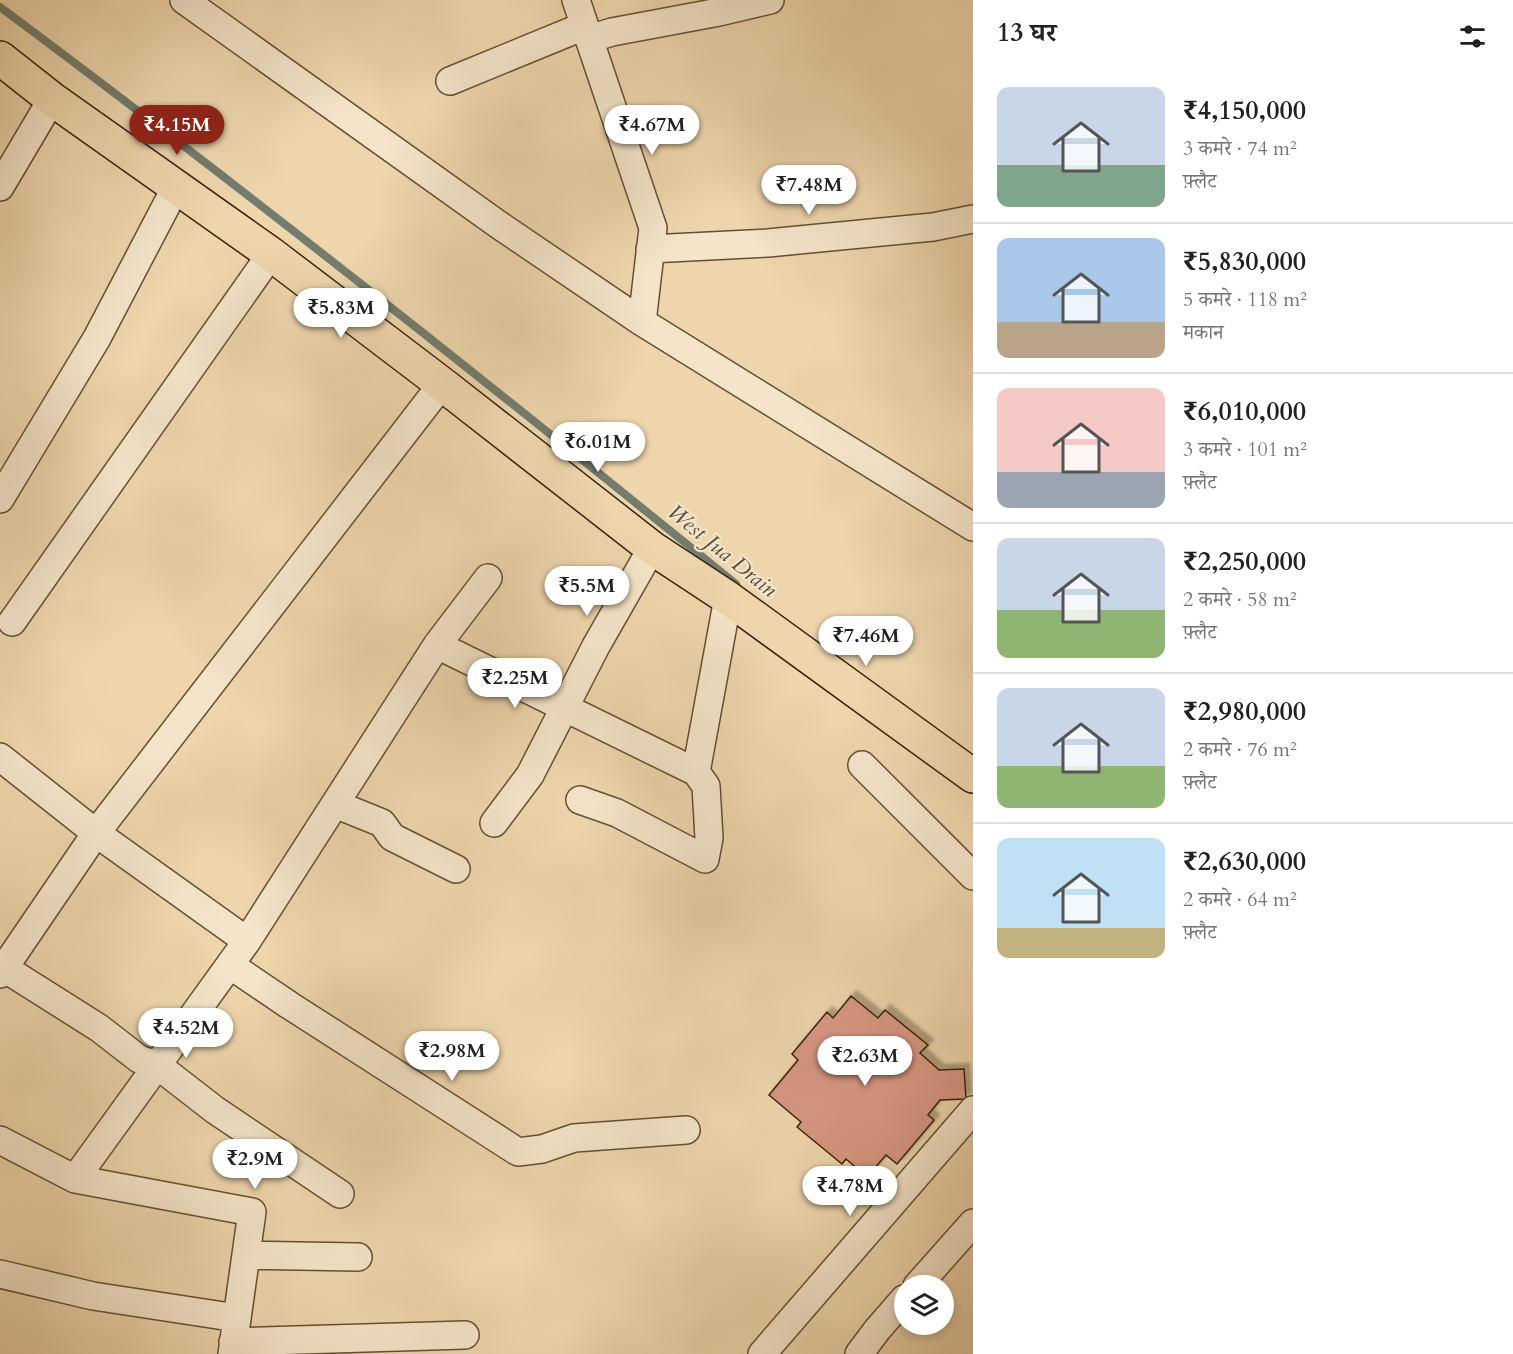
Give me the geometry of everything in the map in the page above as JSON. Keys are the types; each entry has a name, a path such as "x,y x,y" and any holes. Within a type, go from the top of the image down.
{"main road":[{"path":"0,58 52,99 271,254 652,548 728,598 973,776"}],"street":[{"path":"184,0 499,225 642,322 973,526"},
{"path":"576,0 653,228 642,322"},
{"path":"450,81 587,33 612,32 770,0"},
{"path":"0,187 52,99"},
{"path":"0,500 97,338 176,187"},
{"path":"650,249 768,243 933,227 973,219"},
{"path":"12,622 271,254"},
{"path":"340,1194 215,1110 157,1065 139,1059 99,1028 2,971 96,833 442,384"},
{"path":"494,823 530,775 596,646 652,548"},
{"path":"75,1179 230,965 437,645 488,578"},
{"path":"696,772 728,598"},
{"path":"437,645 696,772 706,786 709,838 705,859 617,813 580,800"},
{"path":"0,757 96,833 247,940"},
{"path":"862,765 973,876"},
{"path":"335,804 382,823 392,837 456,869"},
{"path":"230,965 518,1152 542,1149 574,1138 686,1130"},
{"path":"762,1354 973,1110"},
{"path":"0,1140 75,1179 252,1212 234,1338"},
{"path":"927,1275 973,1223"},
{"path":"246,1255 358,1257"},
{"path":"0,1274 93,1296 234,1338 465,1335"},
{"path":"859,1354 894,1310"}],"building":[{"path":"851,996 878,1018 885,1010 928,1045 920,1053 939,1070 964,1069 966,1099 940,1100 928,1115 934,1120 897,1164 886,1155 867,1177 846,1159 842,1164 797,1127 801,1122 769,1095 798,1060 792,1054 827,1012 833,1018"}],"waterway":[{"name":"West Jua Drain","path":"0,7 371,292 736,584"}]}
